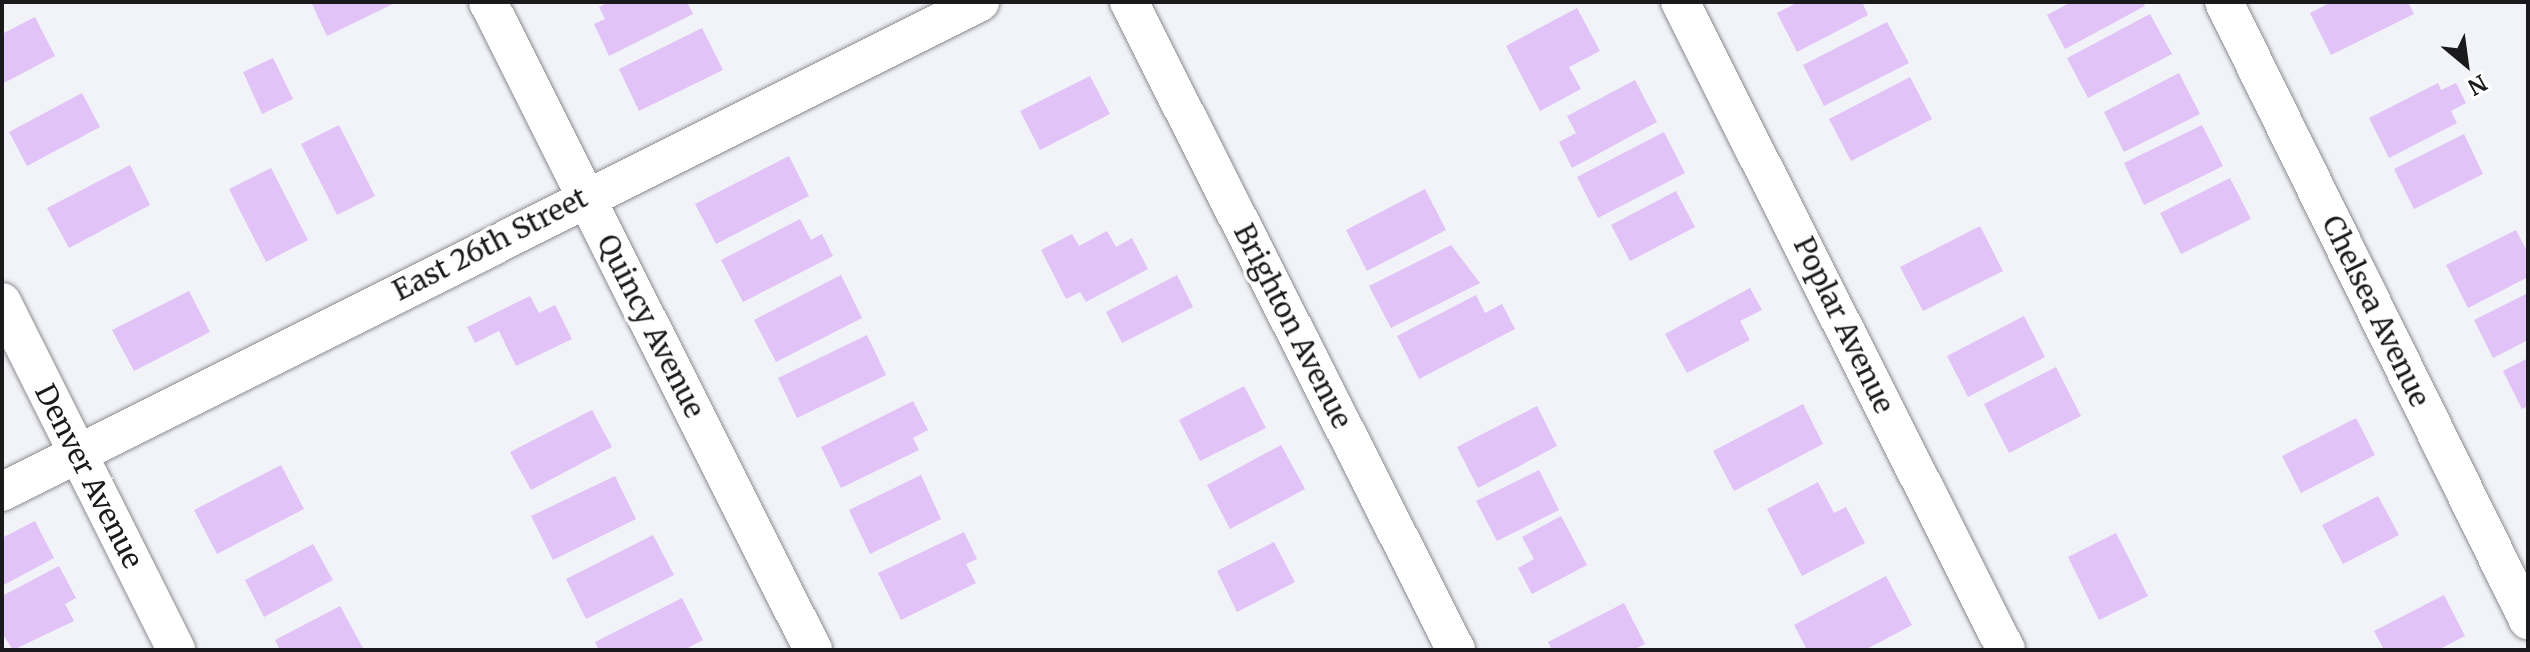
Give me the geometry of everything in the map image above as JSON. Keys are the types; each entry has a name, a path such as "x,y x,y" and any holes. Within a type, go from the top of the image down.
{"street":[{"name":"Quincy Avenue","path":"488,2 813,650"},
{"name":"East 26th Street","path":"2,492 586,196 980,2"},
{"name":"Brighton Avenue","path":"1129,2 1456,650"},
{"name":"Poplar Avenue","path":"1680,2 2006,650"},
{"name":"Chelsea Avenue","path":"2224,2 2528,620"},
{"name":"Denver Avenue","path":"2,302 176,650"}],"building":[{"path":"311,2 397,2 327,36"},
{"path":"609,2 687,2 693,14 609,56 594,24 605,19 599,7"},
{"path":"1798,2 1862,2 1868,15 1797,52 1777,13"},
{"path":"2071,2 2143,2 2145,6 2065,49 2047,15"},
{"path":"2331,2 2408,2 2414,14 2331,55 2310,13"},
{"path":"1577,8 1600,51 1569,67 1581,89 1540,111 1506,46"},
{"path":"2150,14 2172,54 2088,98 2067,58"},
{"path":"35,17 55,56 2,84 2,34"},
{"path":"1887,22 1909,63 1824,106 1803,65"},
{"path":"702,28 723,70 639,111 619,69"},
{"path":"273,58 293,99 262,114 243,72"},
{"path":"2179,73 2200,114 2124,152 2104,112"},
{"path":"1090,76 1110,114 1040,150 1020,111"},
{"path":"1910,77 1932,119 1851,161 1829,119"},
{"path":"1635,80 1657,122 1572,168 1559,142 1576,133 1567,116"},
{"path":"2438,83 2441,90 2456,83 2466,103 2451,111 2457,123 2389,158 2369,118"},
{"path":"82,93 100,127 27,166 9,132"},
{"path":"339,125 375,196 337,215 301,144"},
{"path":"2202,125 2223,166 2144,205 2124,163"},
{"path":"1664,132 1685,173 1598,218 1577,177"},
{"path":"2464,134 2483,174 2414,209 2394,169"},
{"path":"789,156 809,196 716,244 695,204"},
{"path":"130,165 150,205 69,248 47,208"},
{"path":"271,168 308,240 266,262 229,189"},
{"path":"2230,178 2251,219 2181,254 2160,213"},
{"path":"1425,189 1446,230 1367,271 1346,230"},
{"path":"1676,191 1695,227 1630,261 1611,225"},
{"path":"800,219 811,240 822,234 833,256 743,302 721,260"},
{"path":"1980,226 2003,271 1923,311 1900,267"},
{"path":"2516,230 2528,253 2528,277 2468,308 2446,265"},
{"path":"1107,231 1116,247 1132,238 1148,269 1086,302 1080,292 1066,299 1041,250 1072,234 1079,246"},
{"path":"1451,245 1480,283 1391,328 1369,286"},
{"path":"841,275 862,318 776,362 754,320"},
{"path":"1177,275 1193,307 1122,343 1106,312"},
{"path":"1750,288 1762,310 1740,321 1750,340 1687,373 1665,334"},
{"path":"189,291 210,332 134,371 112,330"},
{"path":"2528,293 2528,340 2493,358 2474,320"},
{"path":"1476,295 1485,313 1502,304 1515,329 1419,379 1397,336"},
{"path":"530,296 539,313 555,305 572,339 516,366 499,331 475,343 467,327"},
{"path":"2024,316 2045,357 1968,397 1947,356"},
{"path":"867,335 886,375 797,418 778,378"},
{"path":"2528,358 2528,406 2522,409 2503,371"},
{"path":"2056,367 2081,416 2009,453 1984,404"},
{"path":"1244,386 1266,428 1200,461 1179,420"},
{"path":"913,401 928,430 913,438 919,450 841,488 821,447"},
{"path":"1803,404 1823,444 1734,491 1713,451"},
{"path":"1537,406 1557,446 1478,488 1457,447"},
{"path":"592,410 612,447 531,490 510,452"},
{"path":"2356,418 2375,455 2301,493 2282,456"},
{"path":"1281,445 1305,489 1230,529 1207,485"},
{"path":"281,465 304,509 217,554 194,510"},
{"path":"1539,470 1559,510 1497,541 1476,501"},
{"path":"921,475 941,519 870,554 849,510"},
{"path":"615,476 636,519 553,560 531,516"},
{"path":"1818,482 1834,513 1846,507 1865,543 1802,576 1767,509"},
{"path":"2378,496 2399,535 2343,564 2322,525"},
{"path":"1561,516 1587,565 1532,594 1518,568 1534,559 1522,537"},
{"path":"35,521 54,558 2,586 2,538"},
{"path":"964,532 977,559 966,564 976,583 901,620 878,573"},
{"path":"2116,533 2148,596 2099,620 2068,557"},
{"path":"653,535 674,575 586,619 566,579"},
{"path":"1274,542 1295,582 1237,612 1217,571"},
{"path":"313,544 333,580 264,617 245,580"},
{"path":"59,566 76,598 65,604 74,621 13,650 2,633 2,596"},
{"path":"1886,576 1912,625 1865,650 1807,650 1794,625"},
{"path":"2444,595 2465,636 2438,650 2384,650 2374,631"},
{"path":"682,598 703,640 684,650 599,650 595,642"},
{"path":"1624,603 1645,644 1633,650 1552,650 1548,642"},
{"path":"340,606 364,650 280,650 275,640"}]}
